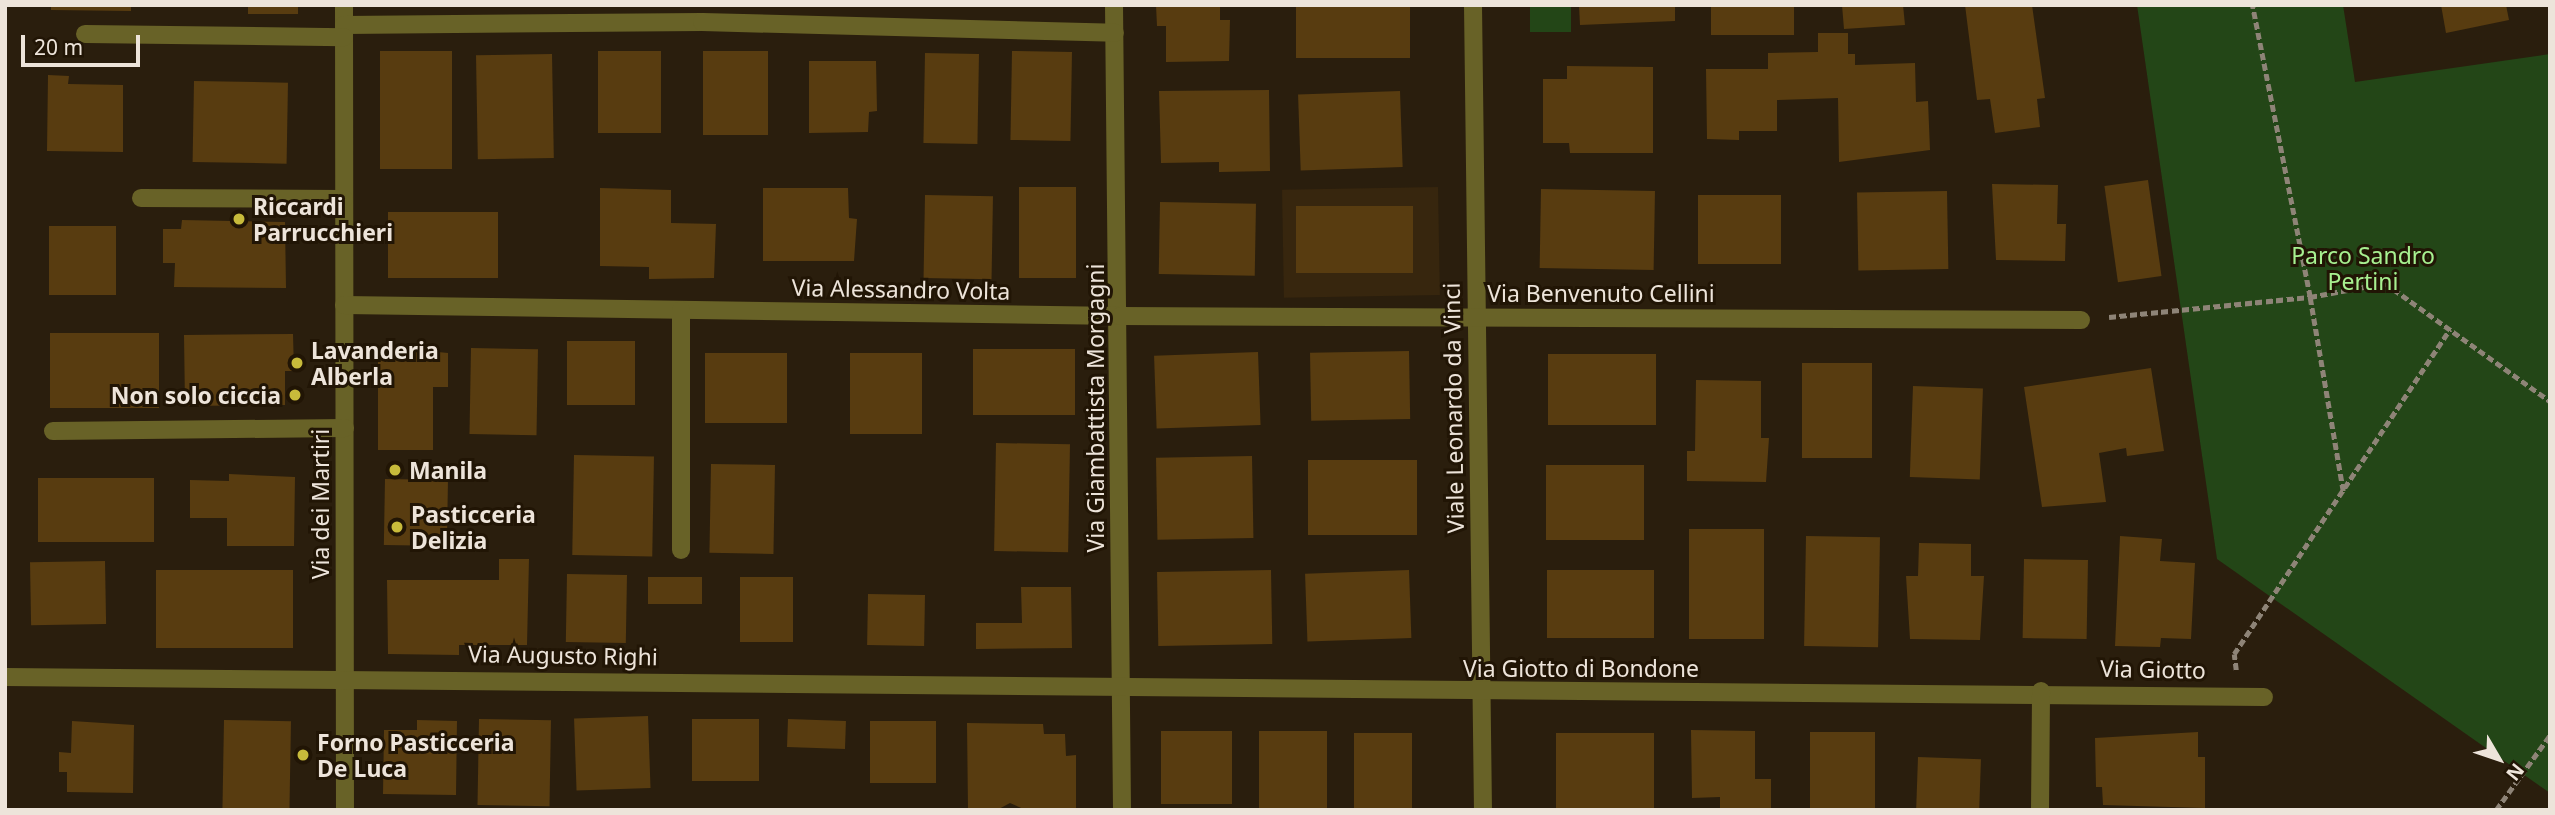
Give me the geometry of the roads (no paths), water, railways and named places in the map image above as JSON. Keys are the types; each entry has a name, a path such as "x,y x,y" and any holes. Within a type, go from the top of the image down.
{"street":[{"name":"Via dei Martiri","path":"344,5 345,810"},
{"name":"Via Giambattista Morgagni","path":"1114,5 1120,316 1122,810"},
{"name":"Viale Leonardo da Vinci","path":"1472,5 1483,810"},
{"path":"85,34 344,31 703,14 1115,33"},
{"path":"141,198 344,199"},
{"name":"Via Alessandro Volta","path":"344,305 1120,316"},
{"path":"681,310 681,551"},
{"name":"Via Benvenuto Cellini","path":"1120,316 2081,320"},
{"path":"53,431 345,428"},
{"name":"Via Augusto Righi","path":"5,677 345,677 1121,687"},
{"name":"Via Giotto di Bondone","path":"1121,687 1483,692 2041,691"},
{"path":"2040,810 2041,691"},
{"name":"Via Giotto","path":"2041,691 2264,697"}],"place":[{"name":"Riccardi Parrucchieri","path":"239,219"},
{"name":"Lavanderia Alberla","path":"297,363"},
{"name":"Non solo ciccia","path":"295,395"},
{"name":"Manila","path":"395,470"},
{"name":"Pasticceria Delizia","path":"397,527"},
{"name":"Forno Pasticceria De Luca","path":"303,755"}],"park label":[{"name":"Parco Sandro Pertini","path":"2363,268"}]}
